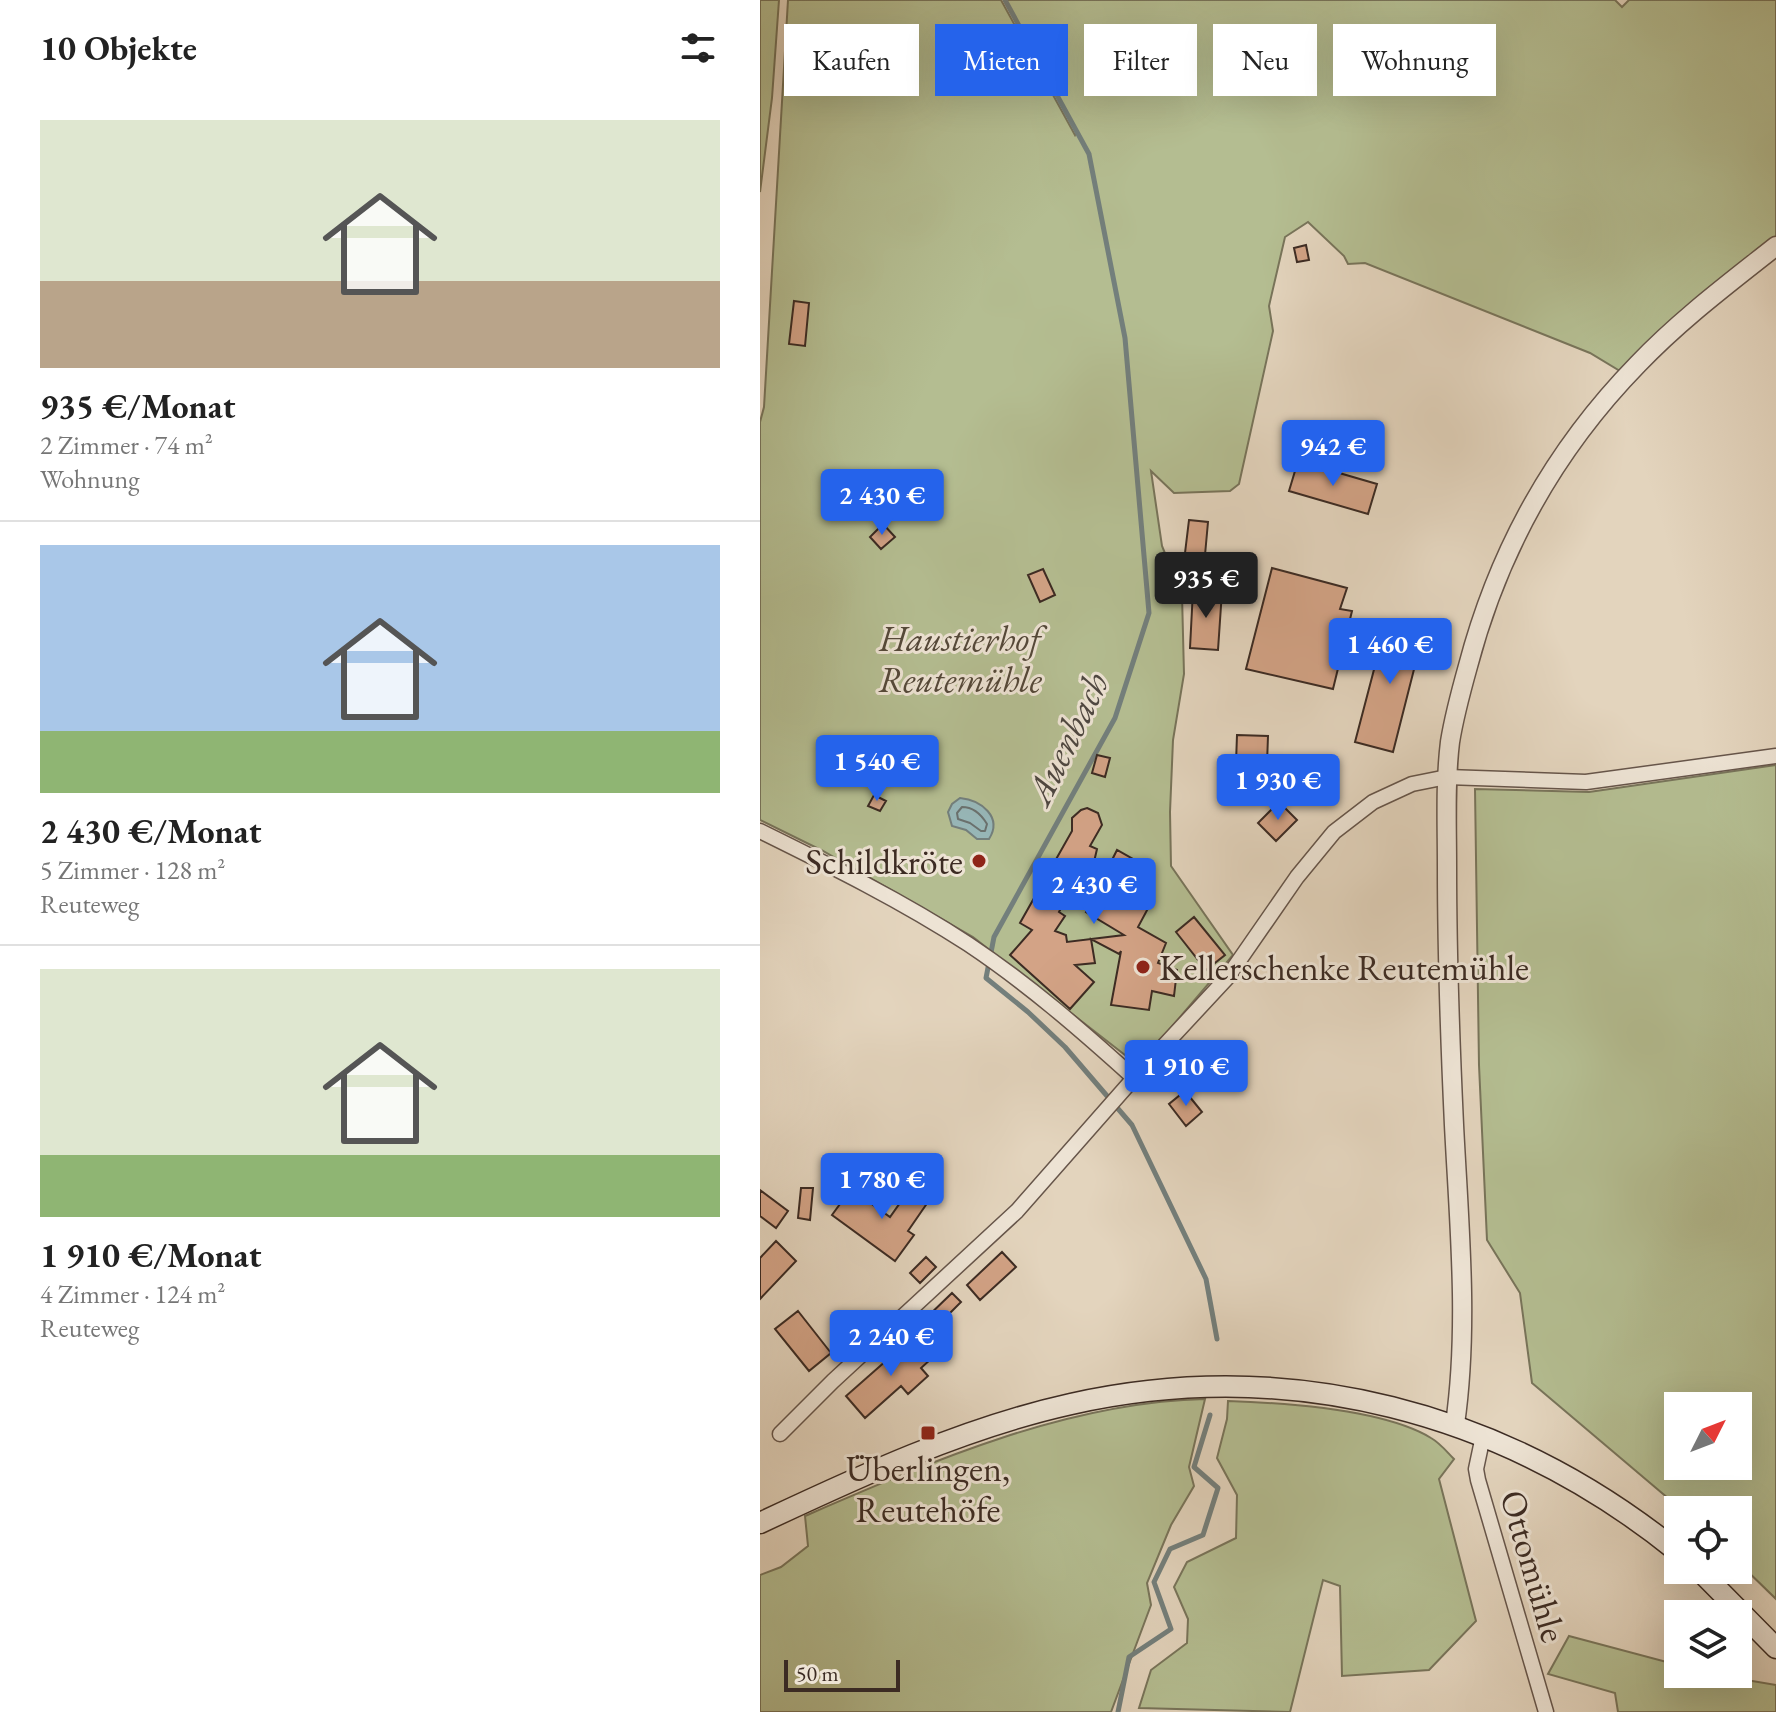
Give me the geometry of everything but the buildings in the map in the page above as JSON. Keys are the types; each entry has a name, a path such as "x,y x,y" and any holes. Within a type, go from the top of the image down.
{"main road":[{"path":"760,1523 949,1441 1069,1404 1135,1392 1191,1388 1277,1388 1374,1402 1455,1424 1562,1472 1605,1498 1664,1542"},
{"path":"1713,1584 1776,1648"}],"street":[{"path":"1455,1424 1461,1335 1447,919 1447,777 1456,714 1483,611 1536,495 1589,419 1638,364 1705,301 1776,246"},
{"path":"780,1434 1017,1211 1227,978 1297,877 1334,832 1373,802 1412,784 1447,777 1586,782 1776,756"},
{"path":"760,831 913,911 1002,967 1066,1016 1134,1078"},
{"name":"Ottomühle","path":"1483,1436 1476,1469 1478,1480 1546,1712"}],"green space":[{"path":"760,0 779,0 772,98 760,192"},
{"name":"Haustierhof Reutemühle","path":"788,0 1001,0 1014,24 935,24 935,96 1054,96 1075,135 1077,131 1058,96 1068,96 1068,24 1018,24 1005,0 1615,0 1622,7 1629,0 1776,0 1776,236 1687,307 1620,371 1590,353 1365,263 1348,264 1344,256 1308,222 1285,237 1269,306 1273,331 1239,484 1230,491 1174,493 1151,471 1162,546 1182,595 1184,674 1173,740 1171,866 1233,955 1151,1051 1134,1062 973,937 823,851 760,820 760,422 764,407 784,68 784,96 919,96 919,24 787,24"},
{"path":"1776,765 1776,1599 1752,1576 1752,1496 1665,1496 1532,1383 1520,1293 1487,1240 1479,1065 1475,789 1589,792"},
{"path":"1205,1399 1189,1467 1194,1486 1171,1525 1147,1583 1151,1605 1111,1712 760,1712 760,1575 781,1567 808,1546 805,1516 950,1456 1051,1423 1153,1403"},
{"path":"1228,1401 1333,1409 1387,1420 1431,1438 1454,1459 1439,1479 1476,1621 1429,1670 1342,1676 1340,1586 1323,1580 1290,1712 1139,1708 1151,1670 1187,1643 1188,1619 1174,1587 1187,1562 1236,1538 1237,1495 1217,1458 1227,1419"},
{"path":"1569,1636 1664,1661 1664,1688 1752,1688 1752,1681 1776,1685 1776,1712 1618,1712 1615,1693 1548,1674"}],"water":[{"path":"960,798 975,802 988,811 993,824 989,839 977,839 966,830 952,826 948,812"}],"waterway":[{"name":"Auenbach","path":"1005,0 1089,154 1125,338 1149,613 1115,718 994,937 986,978 1065,1047 1132,1125 1206,1279 1217,1339"},
{"name":"Auenbach","path":"1118,1712 1129,1657 1171,1629 1154,1582 1170,1549 1203,1535 1218,1488 1194,1467 1210,1415"}],"place":[{"name":"Schildkröte","path":"979,861"},
{"name":"Kellerschenke Reutemühle","path":"1143,967"},
{"name":"Überlingen, Reutehöfe","path":"928,1433"}]}
